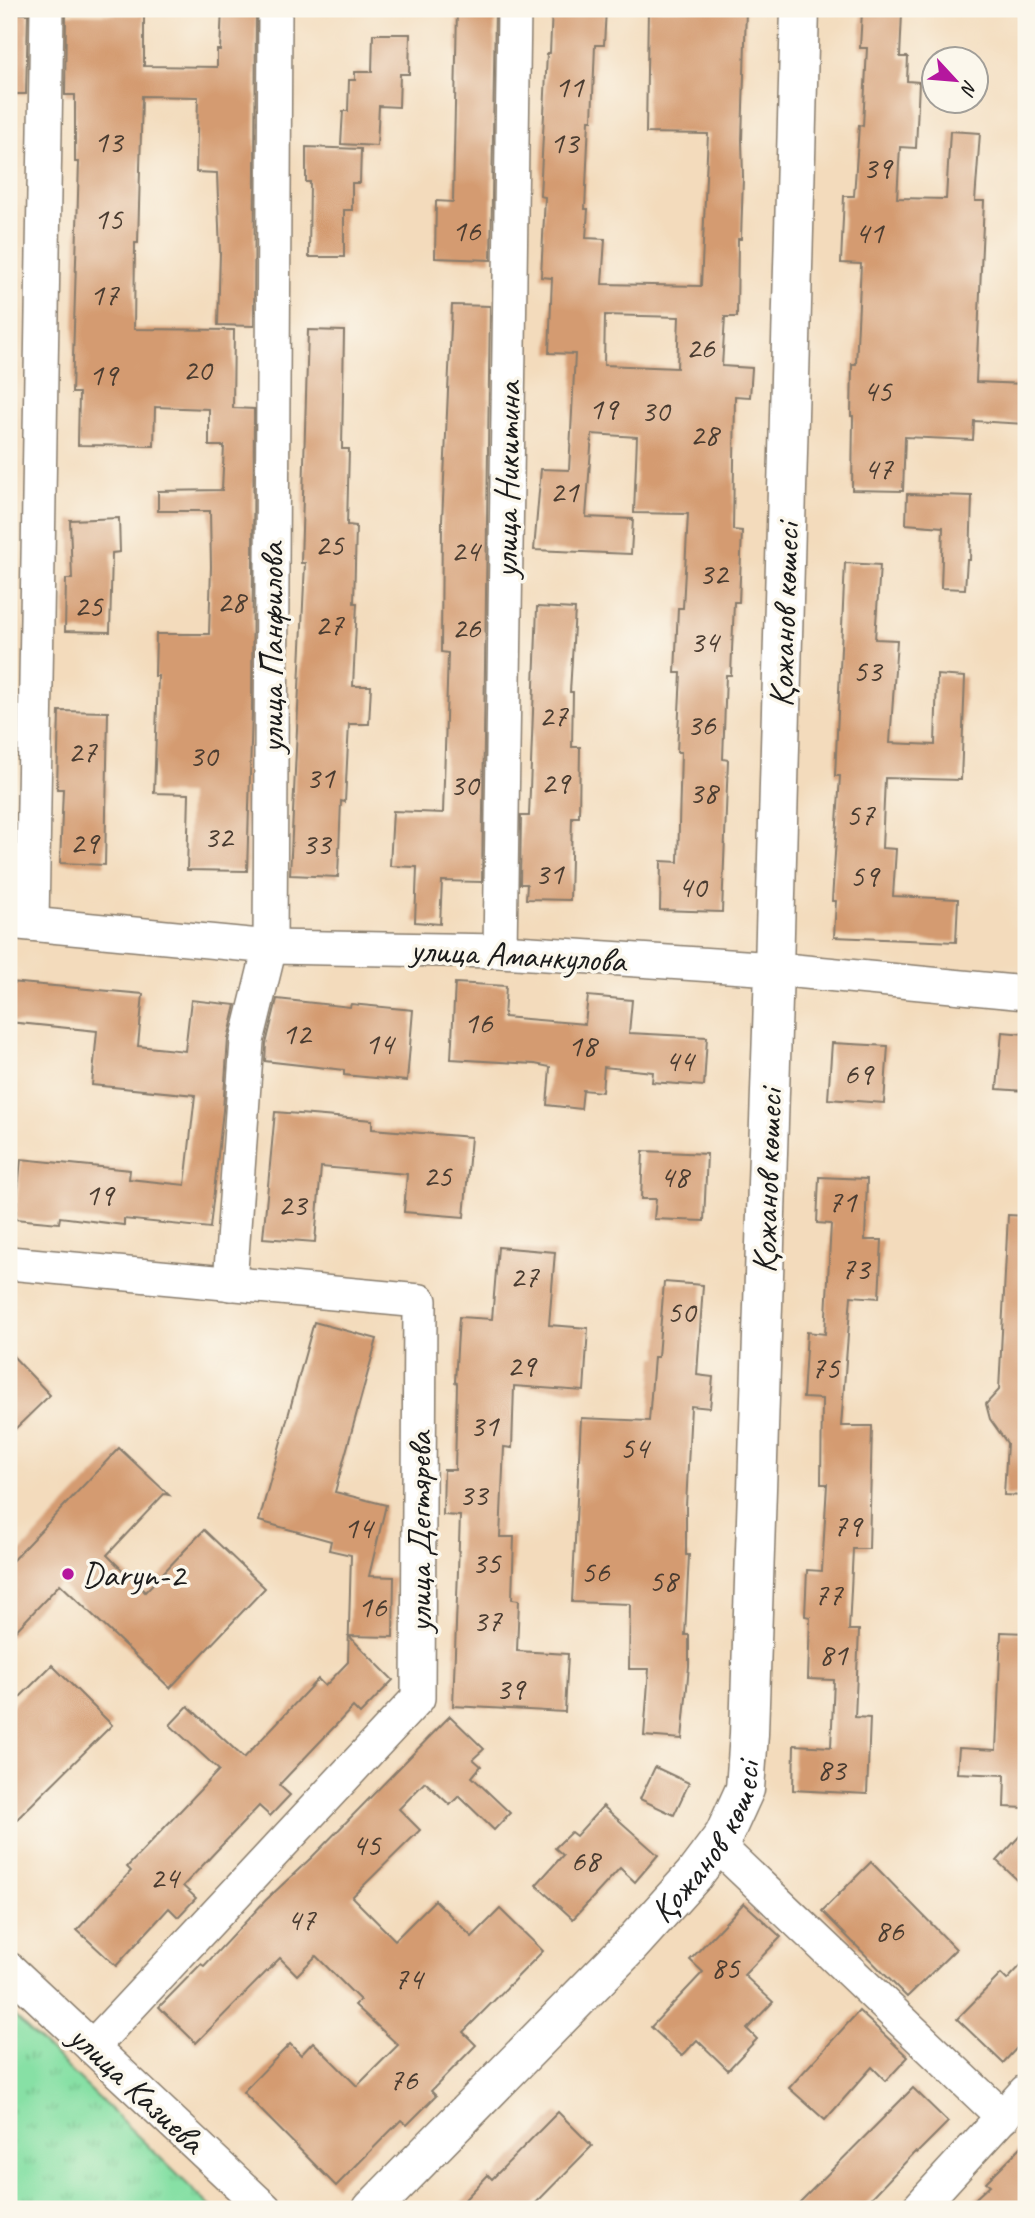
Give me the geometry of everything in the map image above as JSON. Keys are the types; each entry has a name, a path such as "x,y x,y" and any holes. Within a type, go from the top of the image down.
{"main road":[{"name":"Қожанов көшесі","path":"372,2209 628,1947 694,1875 724,1835 745,1789 774,969 800,9"}],"street":[{"path":"20,923 47,9"},
{"name":"улица Панфилова","path":"230,1284 247,1041 270,947 275,9"},
{"name":"улица Никитина","path":"500,951 514,9"},
{"name":"улица Аманкулова","path":"20,923 270,947 500,951 774,969 1026,993"},
{"name":"улица Дегтярева","path":"9,1263 420,1301 418,1698 92,2047"},
{"path":"716,1845 1003,2117"},
{"name":"улица Казиева","path":"9,1969 265,2209"},
{"path":"918,2209 1026,2091"}],"green space":[{"path":"9,2011 213,2209 9,2209"}],"building":[{"path":"222,9 256,9 254,326 218,325 220,253 217,173 196,172 198,97 142,96 134,329 234,330 233,408 254,409 252,711 247,871 187,870 189,794 154,793 158,676 155,676 156,634 209,634 211,567 210,511 158,511 158,491 222,490 224,446 209,446 209,409 155,407 154,446 78,445 79,393 72,393 79,162 75,162 75,95 65,95 66,14 144,15 144,66 217,67"},
{"path":"457,9 495,9 491,260 435,258 436,201 453,202"},
{"path":"552,9 606,9 604,45 595,45 585,209 588,209 586,238 605,239 602,284 701,286 708,134 646,133 648,9 746,9 737,317 725,317 722,366 752,368 750,397 735,396 733,530 742,531 739,602 734,602 731,675 726,675 723,759 728,760 722,912 660,910 661,861 678,862 681,752 677,752 681,673 675,673 678,608 683,608 688,514 634,513 637,437 592,434 586,517 633,519 631,554 534,550 541,469 569,470 575,354 549,353 552,278 541,277 545,197 540,196 547,53 550,53","holes":["605,315 679,317 677,368 604,365"]},
{"path":"862,11 902,13 900,57 908,57 907,81 919,82 916,148 900,147 897,198 946,199 950,131 980,133 975,201 984,201 976,382 1026,384 1026,424 974,421 973,440 905,437 903,491 852,490 852,364 856,364 861,264 841,263 844,196 854,196 859,125 863,126 867,48 860,48"},
{"path":"9,13 28,14 26,94 9,94"},
{"path":"373,34 410,34 409,74 400,74 399,107 379,106 377,146 341,144 343,111 348,111 349,80 355,80 355,72 372,72"},
{"path":"306,147 361,149 360,183 352,183 352,210 344,210 344,257 309,257 310,182 306,182"},
{"path":"452,305 490,306 482,882 442,881 440,924 415,922 417,867 390,866 393,811 443,813 448,653 441,652 442,521"},
{"path":"308,330 344,331 342,449 349,449 347,525 356,526 354,603 357,603 353,686 371,686 369,724 349,724 345,802 341,801 338,877 290,875 305,563 301,563"},
{"path":"907,494 972,496 970,560 967,560 965,589 941,588 943,527 906,524"},
{"path":"119,518 120,552 112,553 110,632 65,631 66,579 72,579 70,520"},
{"path":"845,563 880,565 875,639 897,640 890,743 935,745 937,675 965,677 961,780 885,778 882,848 896,849 893,896 958,899 956,942 834,937 836,901 832,901 840,776 835,776"},
{"path":"537,607 575,609 570,692 573,692 572,747 580,747 579,817 572,817 570,900 526,899 527,884 520,884 521,816 529,816"},
{"path":"59,711 108,712 105,865 60,863 63,789 57,789"},
{"path":"9,982 143,994 138,1046 185,1051 191,1000 236,1005 228,1039 210,1228 124,1219 124,1225 60,1217 59,1223 15,1219 21,1159 130,1170 129,1179 185,1185 195,1095 92,1085 97,1031 9,1022"},
{"path":"455,983 506,986 504,1017 585,1024 588,996 632,1000 629,1033 707,1037 704,1086 652,1082 653,1072 604,1067 602,1092 583,1090 581,1109 547,1105 550,1067 451,1059"},
{"path":"277,999 413,1010 407,1081 344,1075 344,1070 265,1061 266,1044"},
{"path":"1002,1032 1026,1034 1026,1091 997,1089"},
{"path":"832,1043 888,1046 884,1103 828,1099"},
{"path":"275,1112 372,1120 372,1129 471,1137 464,1217 404,1212 407,1174 321,1167 315,1242 263,1238"},
{"path":"643,1151 707,1154 704,1221 654,1219 656,1199 641,1199"},
{"path":"819,1177 867,1179 865,1240 882,1240 879,1298 851,1296 841,1426 872,1426 869,1549 853,1549 849,1630 859,1630 855,1717 870,1718 867,1794 793,1790 794,1745 831,1747 834,1680 808,1679 810,1617 805,1616 807,1570 822,1571 827,1484 821,1484 822,1399 803,1398 807,1332 825,1334 831,1224 817,1223"},
{"path":"1008,1215 1026,1216 1026,1496 1004,1495 1007,1443 990,1419 986,1404 999,1390"},
{"path":"498,1247 555,1252 549,1325 588,1328 584,1391 514,1386 512,1448 504,1447 500,1537 514,1537 512,1599 519,1600 517,1651 568,1654 565,1712 453,1706 460,1516 443,1515 444,1470 455,1470 455,1382 459,1317 492,1319"},
{"path":"664,1282 703,1285 697,1375 713,1377 710,1408 691,1406 686,1506 686,1555 689,1555 685,1635 689,1635 689,1666 682,1739 644,1736 649,1669 629,1669 630,1604 572,1602 581,1418 649,1421"},
{"path":"314,1322 377,1339 335,1492 386,1505 369,1576 394,1577 393,1637 349,1636 393,1680 360,1714 353,1707 279,1785 290,1795 270,1816 259,1806 183,1886 196,1898 178,1917 169,1908 116,1966 77,1930 131,1871 127,1867 219,1770 170,1725 188,1706 244,1758 318,1679 325,1686 348,1662 351,1555 329,1550 331,1541 259,1521"},
{"path":"9,1352 50,1395 9,1435"},
{"name":"Daryn-2","path":"119,1448 169,1495 164,1494 107,1555 145,1592 204,1530 265,1588 170,1688 60,1584 9,1638 9,1564"},
{"path":"1001,1632 1026,1633 1026,1808 1004,1807 1005,1775 957,1773 959,1748 996,1750"},
{"path":"52,1665 112,1725 9,1827 9,1708"},
{"path":"450,1716 484,1749 473,1759 481,1766 472,1777 510,1813 494,1830 459,1796 450,1805 425,1782 399,1809 420,1830 352,1897 395,1940 435,1900 472,1937 500,1909 543,1951 463,2032 476,2045 431,2091 436,2096 407,2125 401,2120 336,2186 243,2092 290,2044 301,2055 313,2042 357,2086 398,2045 355,2005 360,2000 316,1956 297,1975 280,1958 196,2043 159,2007 201,1964 204,1966"},
{"path":"655,1767 689,1783 674,1815 640,1799"},
{"path":"603,1806 658,1855 635,1882 620,1868 573,1919 536,1885 563,1855 555,1848 571,1832 576,1836"},
{"path":"1026,1829 1026,1888 997,1861"},
{"path":"871,1862 956,1949 907,1997 822,1911"},
{"path":"744,1903 781,1937 744,1975 773,2002 747,2029 757,2039 728,2070 697,2040 682,2056 651,2027 703,1972 690,1960"},
{"path":"1026,1960 1026,2038 1003,2063 957,2019 1001,1974 1007,1980"},
{"path":"859,2011 908,2057 886,2081 872,2067 825,2120 789,2088"},
{"path":"913,2088 948,2122 915,2152 861,2209 793,2209"},
{"path":"558,2112 592,2146 530,2209 456,2209 488,2175 492,2179"},
{"path":"1026,2142 1026,2209 964,2209 990,2185 986,2182"}],"place":[{"name":"Daryn-2","path":"68,1574"}]}
